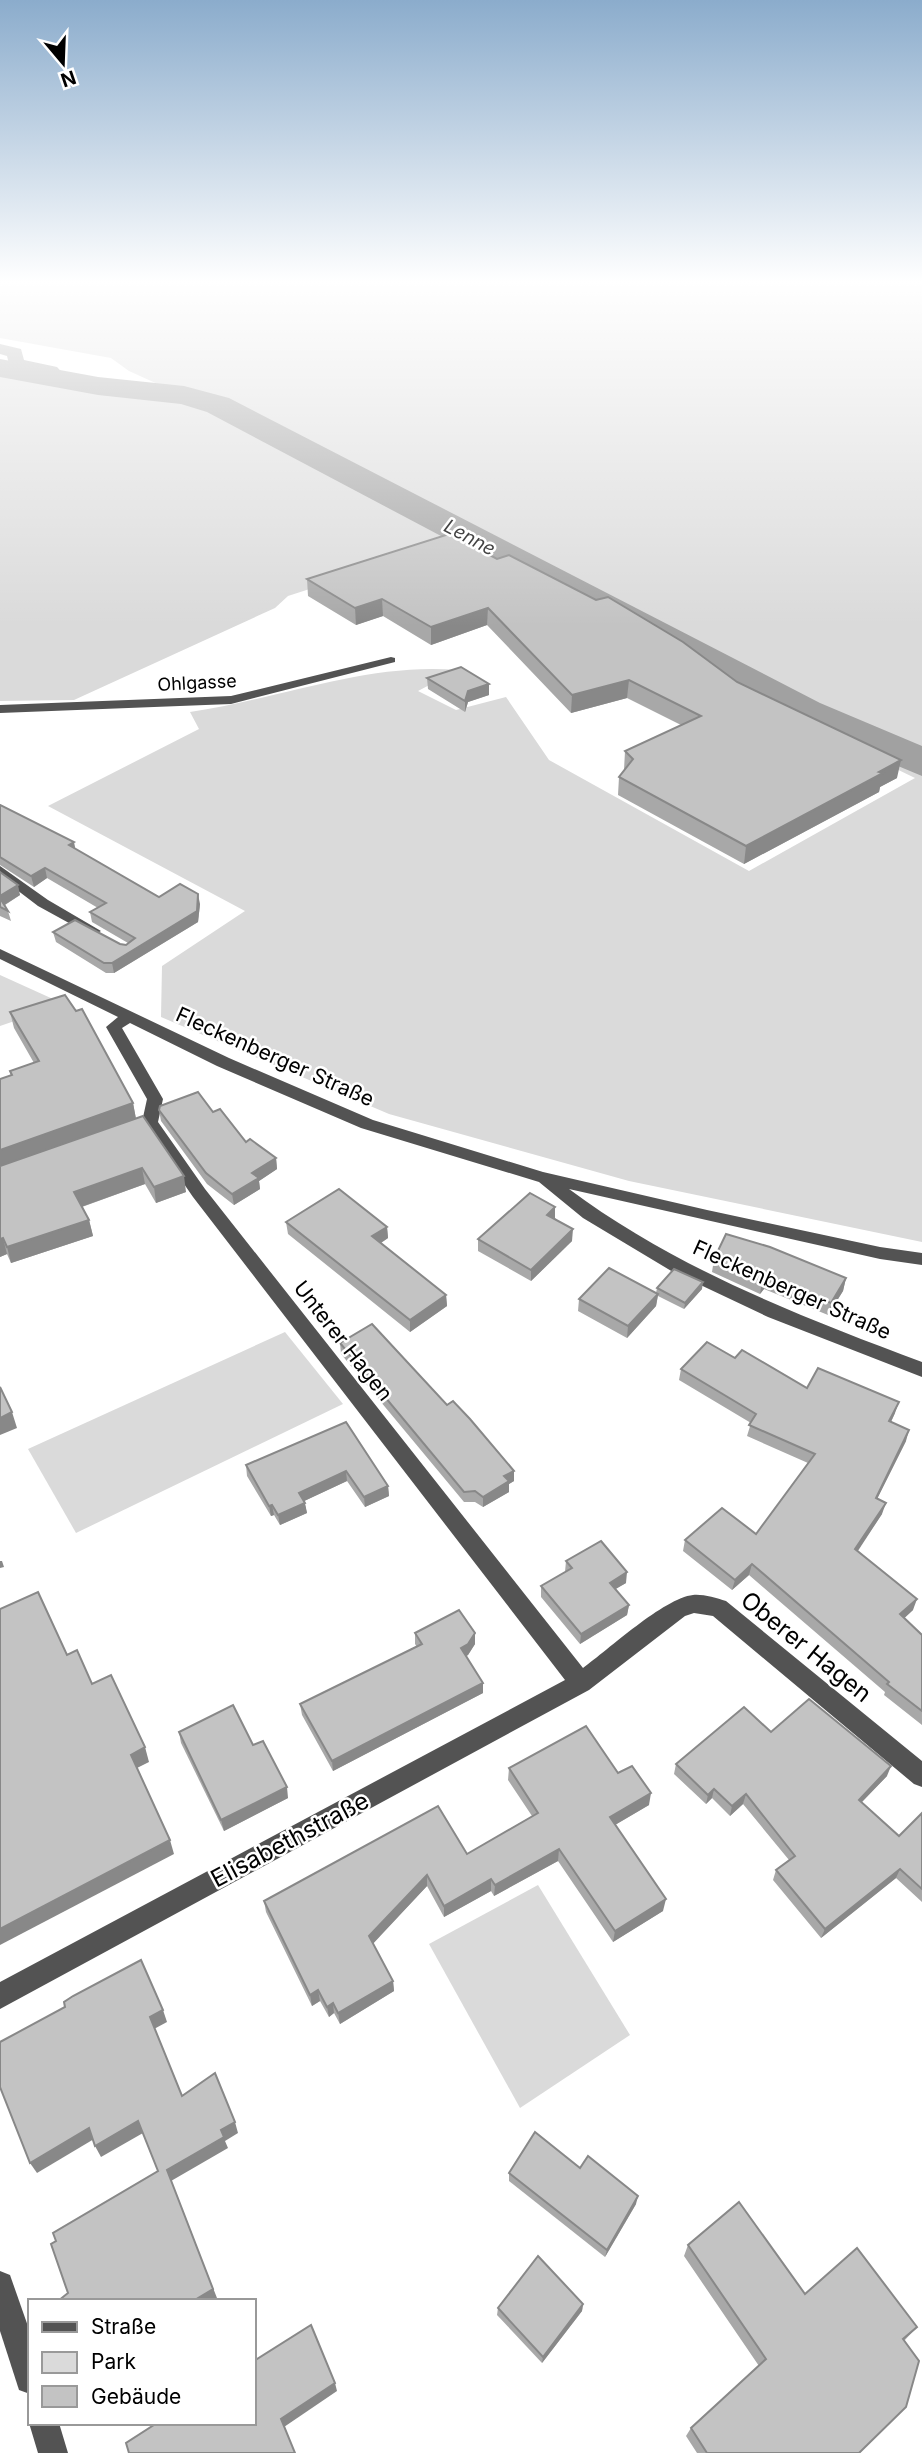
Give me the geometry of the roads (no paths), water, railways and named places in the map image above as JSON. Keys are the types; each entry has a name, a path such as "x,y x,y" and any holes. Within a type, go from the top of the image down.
{"street":[{"name":"Ohlgasse","path":"0,709 231,701 391,660"},
{"path":"0,870 43,903 108,939"},
{"name":"Fleckenberger Straße","path":"0,953 223,1062 367,1124 541,1177 720,1219 922,1259"},
{"name":"Unterer Hagen","path":"129,1016 114,1027 155,1099 144,1124 580,1683"},
{"name":"Fleckenberger Straße","path":"541,1177 595,1217 709,1282 818,1331 922,1370"},
{"name":"Oberer Hagen","path":"580,1683 678,1609 694,1604 718,1608 922,1776"},
{"name":"Elisabethstraße","path":"0,1996 580,1683"},
{"path":"0,2285 28,2373"},
{"path":"45,2425 53,2453"}],"waterway":[{"name":"Lenne","path":"189,396 218,405 805,712 922,762"}]}
